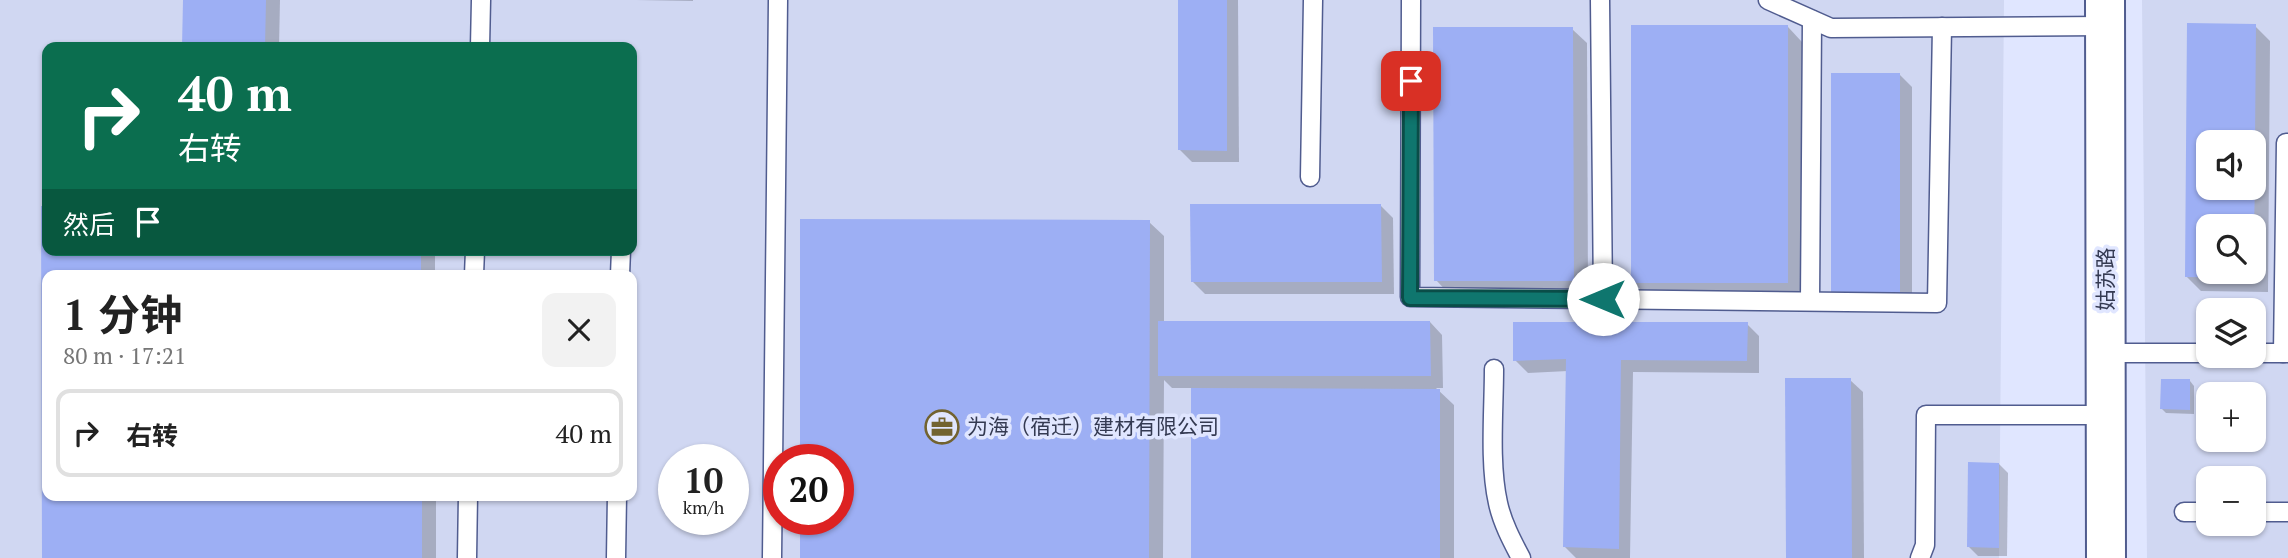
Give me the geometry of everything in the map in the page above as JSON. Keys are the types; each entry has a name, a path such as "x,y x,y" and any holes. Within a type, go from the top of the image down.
{"street":[{"name":"姑苏路","path":"2105,13 2106,558"}],"lane":[{"path":"480,42 481,0"},
{"path":"772,558 778,0"},
{"path":"1310,177 1312,0"},
{"path":"1411,0 1410,298 1937,303 1942,27"},
{"path":"1600,0 1603,299"},
{"path":"1768,0 1832,28 1942,27 2105,13"},
{"path":"1810,301 1812,20"},
{"path":"2266,353 2285,353 2288,143"},
{"path":"2106,353 2196,353"},
{"path":"1494,369 1493,447 1498,503 1521,558"},
{"path":"1920,558 1925,545 1926,415 2106,415"},
{"path":"467,558 468,501"},
{"path":"616,558 617,501"},
{"path":"2184,512 2196,512"},
{"path":"2266,512 2288,512"}],"shaded area":[{"path":"0,0 2004,0 1999,558 0,558"},
{"path":"2142,0 2288,0 2288,558 2147,558"}],"building":[{"path":"183,0 266,0 265,42 182,42"},
{"path":"1178,0 1227,0 1227,151 1178,150"},
{"path":"2187,23 2256,24 2255,130 2196,130 2196,200 2255,200 2254,214 2196,214 2196,277 2185,277"},
{"path":"1631,25 1788,25 1788,283 1631,283"},
{"path":"1433,27 1573,27 1574,281 1434,281"},
{"path":"1831,73 1900,73 1900,293 1831,292"},
{"path":"1190,204 1381,204 1382,282 1191,282"},
{"path":"41,206 42,256 421,256 421,270 42,270 42,501 422,501 422,558 42,558"},
{"path":"800,219 1150,220 1149,558 800,558 800,535 854,535 854,444 800,444"},
{"path":"1158,321 1430,321 1431,376 1158,376"},
{"path":"1513,322 1748,322 1747,361 1621,360 1619,549 1563,547 1566,359 1513,361"},
{"path":"1785,378 1851,378 1852,558 1786,558"},
{"path":"2161,379 2190,379 2190,410 2160,409"},
{"path":"1191,388 1440,389 1440,558 1191,558"},
{"path":"1968,462 1999,463 1999,548 1967,547"}],"place":[{"name":"为海（宿迁）建材有限公司","path":"942,427"}],"route":[{"path":"1411,81 1410,298 1603,299"}]}
